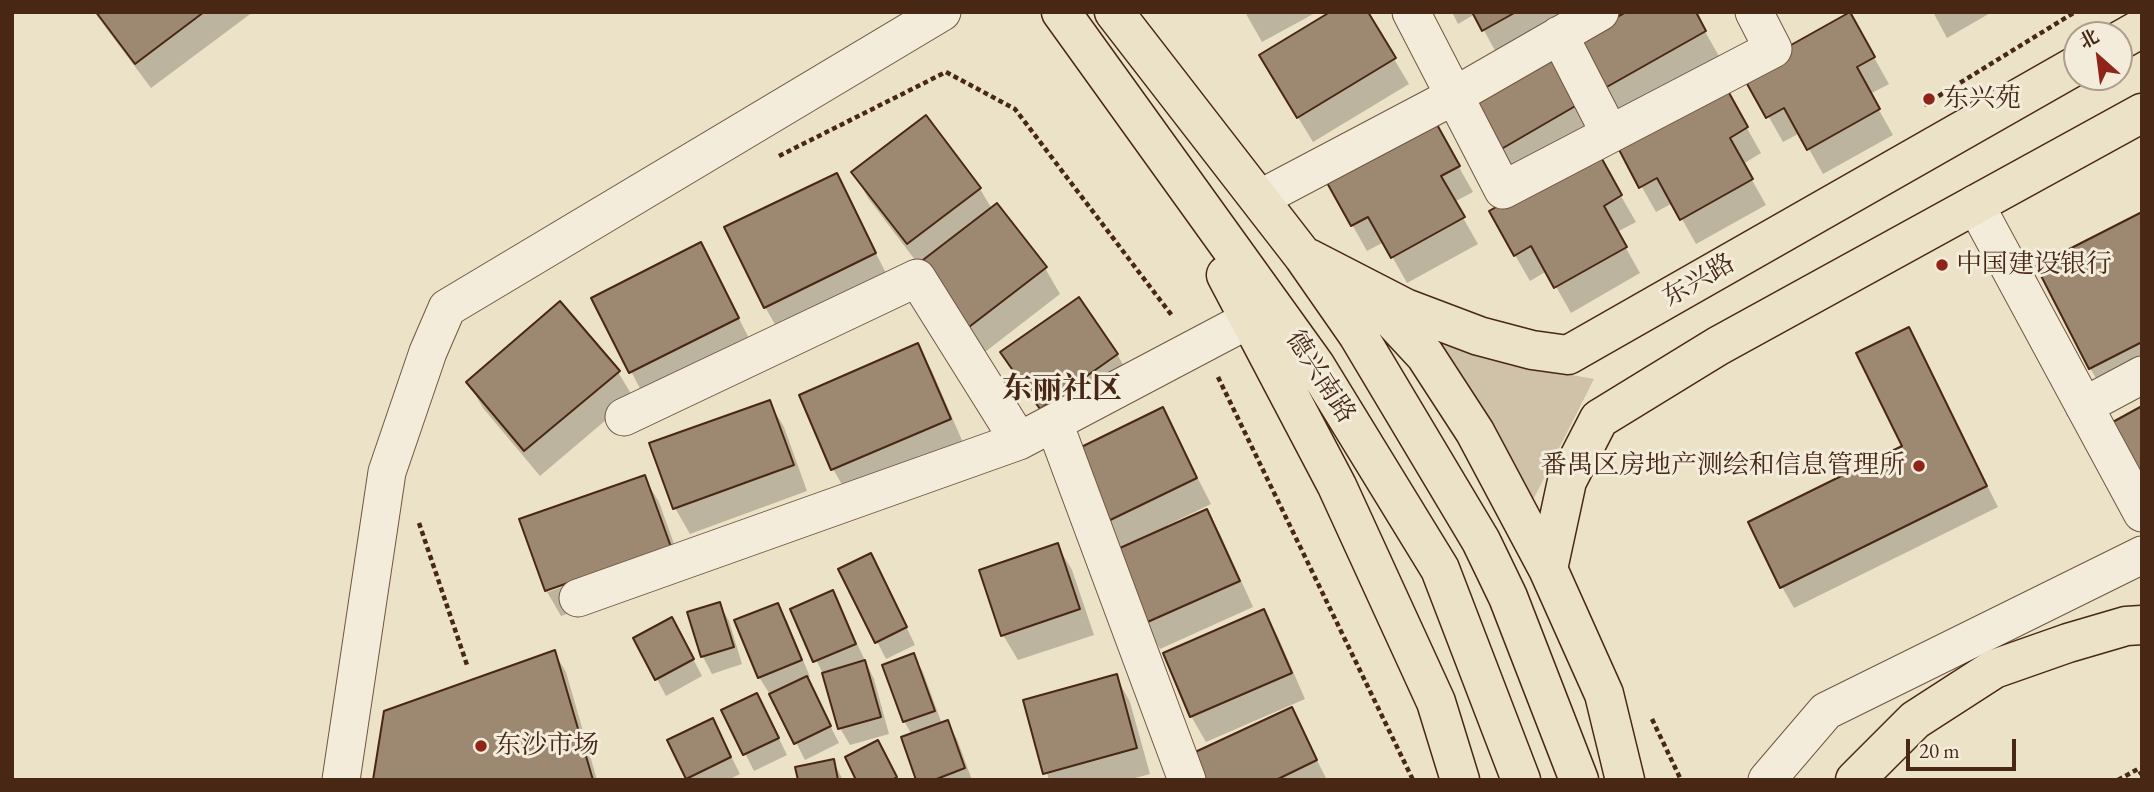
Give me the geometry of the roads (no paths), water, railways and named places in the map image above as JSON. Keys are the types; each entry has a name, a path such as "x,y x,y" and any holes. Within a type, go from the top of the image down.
{"main road":[{"name":"德兴南路","path":"1061,12 1315,365 1440,569 1521,778"},
{"name":"德兴南路","path":"1114,12 1303,256 1358,335 1481,541 1507,597 1578,775"},
{"name":"东兴路","path":"1303,256 1405,307 1479,336 1532,351 1568,355 2063,73"},
{"path":"1548,569 1567,481 1598,419 1718,346 2142,113"},
{"path":"1162,152 1337,486 1436,702 1460,780"},
{"path":"1360,285 1425,355 1475,432 1548,569 1604,694 1625,780"},
{"path":"1855,780 1915,720 1994,669 2068,643 2126,626 2142,625"}],"street":[{"path":"341,780 387,472 428,352 447,308 942,12"},
{"path":"1410,12 1503,190 1773,49 1754,12"},
{"path":"1259,199 1454,96 1600,12"},
{"path":"1559,36 1610,134"},
{"path":"1976,204 2142,513"},
{"path":"624,417 917,278 1019,441"},
{"path":"578,598 1019,441 1250,319"},
{"path":"2084,406 2142,375"},
{"path":"1054,423 1187,780"},
{"path":"1767,780 1826,711 2142,555"}],"place":[{"name":"东兴苑","path":"1929,99"},
{"name":"中国建设银行","path":"1942,265"},
{"name":"番禺区房地产测绘和信息管理所","path":"1919,466"},
{"name":"东沙市场","path":"481,746"}],"district":[{"name":"东丽社区","path":"1062,390"}]}
